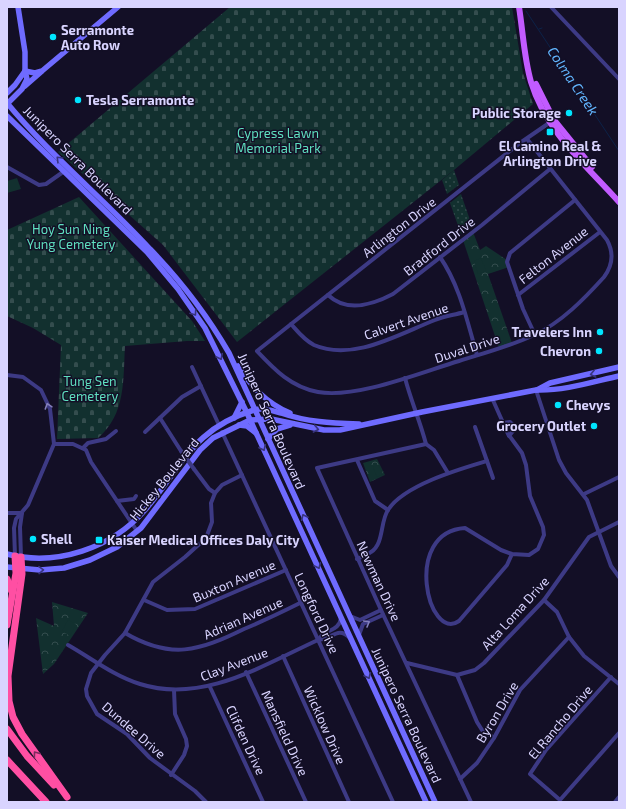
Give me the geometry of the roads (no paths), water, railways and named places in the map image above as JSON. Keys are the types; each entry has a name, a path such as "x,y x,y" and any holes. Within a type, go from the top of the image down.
{"highway":[{"path":"18,557 19,569 8,679 9,704 14,719 24,737 69,800"},
{"path":"7,625 19,569"},
{"path":"7,579 11,588 12,601"},
{"path":"7,729 33,763 69,800"},
{"path":"7,760 46,802"}],"main road":[{"path":"18,7 26,52 25,71 27,78 22,89"},
{"path":"7,104 42,71 118,7"},
{"path":"519,7 531,82 540,104 552,122 619,196"},
{"path":"523,7 532,71 538,91 552,122 561,139 619,202"},
{"path":"25,71 35,73 42,71"},
{"path":"7,93 25,71"},
{"name":"Junipero Serra Boulevard","path":"7,104 46,147 162,262 209,321 229,353 435,802"},
{"name":"Junipero Serra Boulevard","path":"7,116 63,172 135,239 168,277 207,333 257,434 426,802"},
{"path":"229,353 247,380 261,396 278,407 304,420"},
{"name":"Hickey Boulevard","path":"536,390 550,383 619,367"},
{"name":"Hickey Boulevard","path":"7,567 19,569 55,569 86,562 117,547 137,531 154,512 200,450 222,432 250,420 259,418 271,419 332,431 492,398 536,390 555,389 619,376"},
{"path":"234,418 242,402"},
{"name":"Hickey Boulevard","path":"7,554 18,557 52,558 82,551 112,537 130,524 151,503 196,443 219,425 255,410 273,411 304,420 324,423 365,424"},
{"path":"268,440 277,429 293,424"},
{"path":"236,425 247,426 257,434"}],"street":[{"path":"551,7 619,79"},
{"name":"Arlington Drive","path":"257,351 527,139 552,122"},
{"name":"Duval Drive","path":"257,351 275,371 295,386 318,392 338,394 405,378 477,355 535,335 554,324 587,295 610,269 612,259 611,250 607,240 527,139"},
{"path":"7,167 38,185 46,184 63,172"},
{"name":"Bradford Drive","path":"328,295 336,302 344,305 361,305 380,300 393,294 550,169"},
{"path":"535,335 529,324 507,262 510,253 575,200"},
{"name":"Felton Avenue","path":"518,295 600,232"},
{"path":"440,257 452,278 477,355"},
{"name":"Calvert Avenue","path":"291,324 304,338 314,344 328,349 352,349 399,337 435,320 464,312"},
{"path":"192,367 219,425"},
{"path":"7,375 23,376 40,390 50,409 54,444 28,505 16,519 15,523 18,557"},
{"path":"405,378 412,407 416,414 426,444 434,450 448,473"},
{"path":"145,432 187,393 201,386"},
{"path":"536,390 559,460 566,473 584,494 611,566 619,577"},
{"path":"492,398 509,436 522,452 526,465 530,496 543,527 544,535 538,549 530,555 512,554 500,550 465,528 459,529 440,538 434,544 426,573 429,598 440,620 444,623 451,624 459,621 507,565 512,554"},
{"path":"160,418 181,451 209,489 215,493 222,485 242,475"},
{"path":"503,423 510,422 513,425 513,431 509,436"},
{"path":"475,427 493,478"},
{"path":"83,448 88,444 106,439 116,431"},
{"name":"Longford Drive","path":"222,432 392,802"},
{"path":"54,444 73,444 83,448 130,524 137,531"},
{"name":"Newman Drive","path":"426,444 317,468 357,559 407,663 470,802"},
{"path":"357,460 375,501 388,510"},
{"path":"357,559 374,550 379,541 388,510 400,498 448,473 487,461"},
{"path":"584,494 619,477"},
{"name":"Dundee Drive","path":"206,802 195,791 171,775 150,758 127,734 97,714 87,696 86,689 91,673 125,633 153,582 185,557 206,538 212,522 212,503 215,493"},
{"path":"117,501 134,499 136,496"},
{"path":"7,513 22,513"},
{"name":"Alta Loma Drive","path":"457,675 475,670 484,663 544,600 584,543 598,531 619,522"},
{"name":"Buxton Avenue","path":"144,600 167,610 195,609 286,570"},
{"path":"544,600 557,612 569,637 584,656 619,684"},
{"name":"Adrian Avenue","path":"125,633 153,647 175,650 192,649 215,643 300,603"},
{"path":"349,616 360,620 381,610"},
{"path":"359,637 359,630 363,624 383,615"},
{"name":"Clay Avenue","path":"318,640 320,636 336,628 340,623 341,616"},
{"name":"Clay Avenue","path":"68,645 120,676 140,684 174,690 210,687 318,640 323,640 341,633 352,640"},
{"name":"Byron Drive","path":"460,779 477,763 494,738 520,690 569,637"},
{"name":"Wicklow Drive","path":"283,656 349,802"},
{"path":"407,663 457,675 477,722 482,730 494,738"},
{"name":"Mansfield Drive","path":"246,672 306,802"},
{"name":"El Rancho Drive","path":"611,677 546,750 530,774 560,800 619,733"},
{"name":"Clifden Drive","path":"210,687 263,802"},
{"path":"171,775 184,755 187,746 186,739 175,714 174,690"},
{"path":"615,802 619,797"}],"waterway":[{"name":"Colma Creek","path":"526,11 619,151"}],"place":[{"name":"Serramonte Auto Row","path":"53,37"},
{"name":"Tesla Serramonte","path":"78,100"},
{"name":"Public Storage","path":"569,113"},
{"name":"El Camino Real & Arlington Drive","path":"550,132"},
{"name":"Travelers Inn","path":"600,332"},
{"name":"Chevron","path":"599,351"},
{"name":"Chevys","path":"558,405"},
{"name":"Grocery Outlet","path":"594,426"},
{"name":"Shell","path":"33,539"},
{"name":"Kaiser Medical Offices Daly City","path":"99,540"}],"park label":[{"name":"Cypress Lawn Memorial Park","path":"278,140"},
{"name":"Hoy Sun Ning Yung Cemetery","path":"71,236"},
{"name":"Tung Sen Cemetery","path":"90,388"}]}
